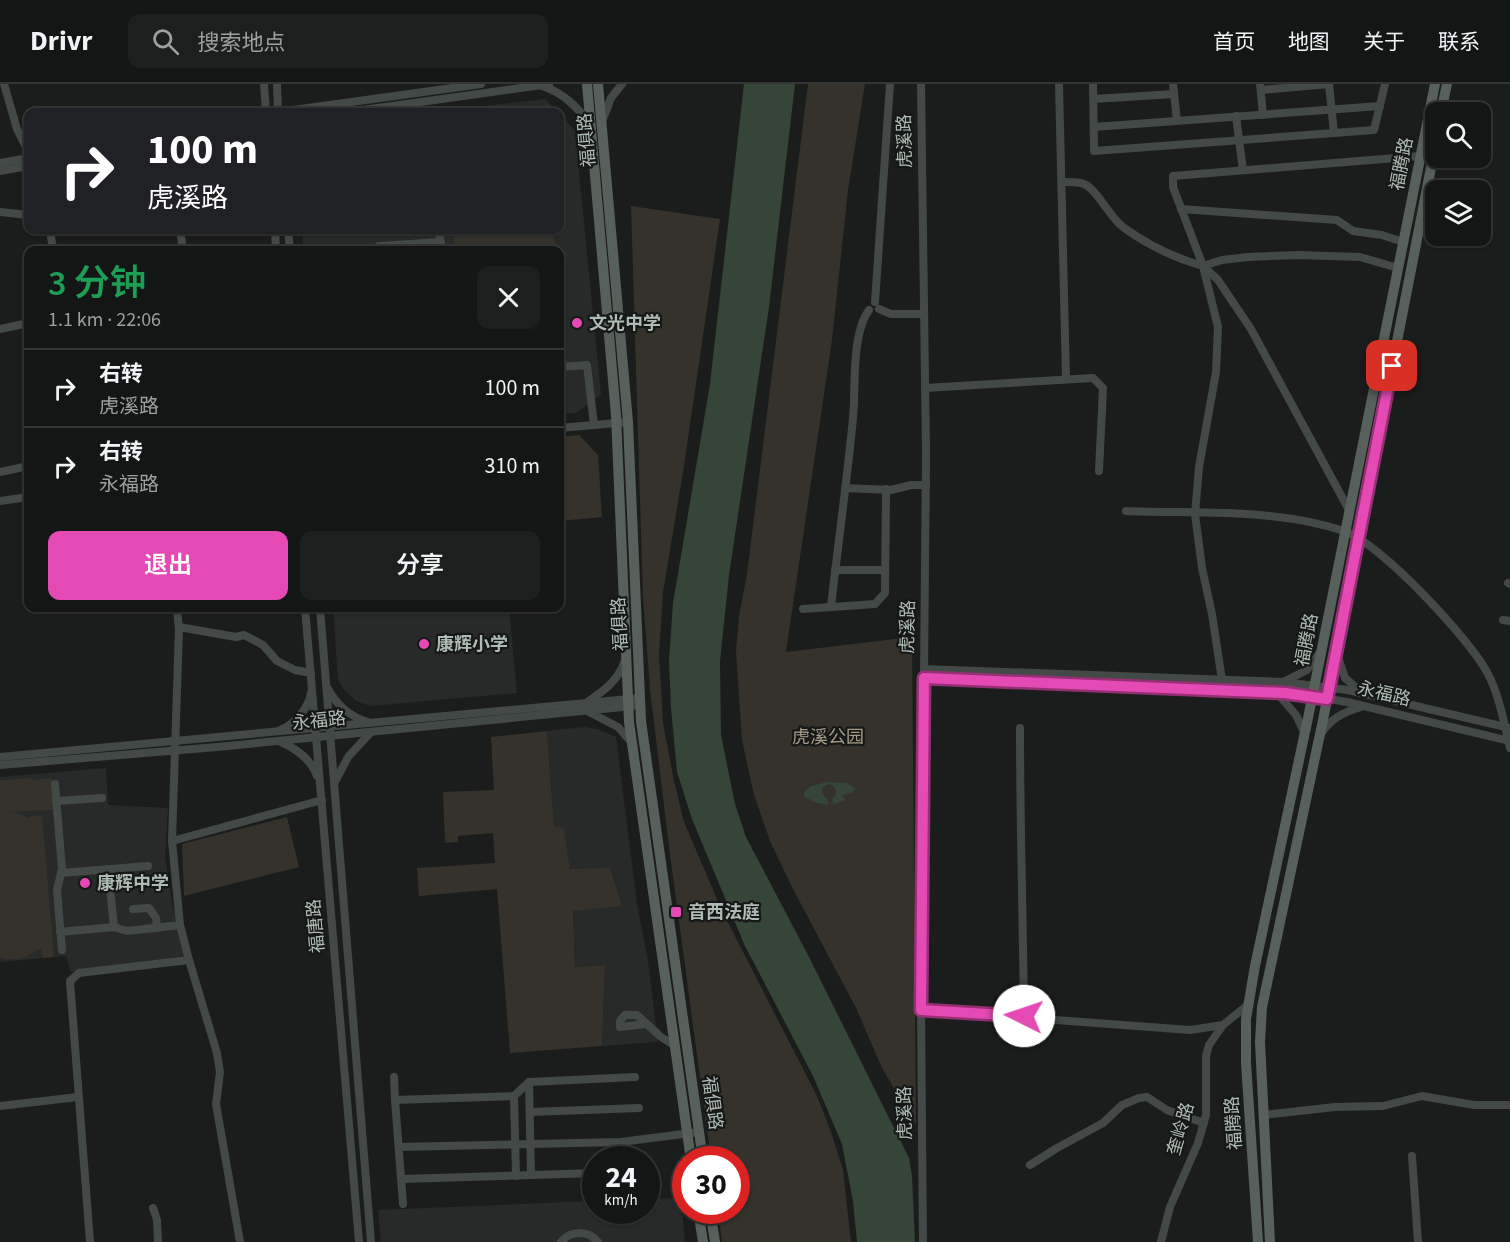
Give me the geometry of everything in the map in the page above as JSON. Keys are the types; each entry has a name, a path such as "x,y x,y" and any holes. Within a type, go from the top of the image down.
{"main road":[{"name":"福俱路","path":"587,84 596,124 622,423 634,703 633,744 675,1046 693,1133 698,1146"},
{"name":"福俱路","path":"596,124 598,84"},
{"name":"福腾路","path":"1258,1242 1246,1040 1249,1004 1435,84"},
{"path":"1443,102 1447,84"},
{"name":"福腾路","path":"1270,1242 1260,1042 1262,1007 1320,737 1431,168"},
{"name":"福俱路","path":"622,423 627,654 693,1133 692,1146"},
{"path":"700,1224 703,1242"},
{"path":"712,1224 715,1242"}],"street":[{"path":"4,84 17,129 24,144"},
{"path":"264,84 266,108"},
{"path":"276,84 279,108"},
{"path":"308,108 481,84"},
{"path":"405,108 549,84"},
{"path":"538,86 552,89 565,97 596,124 622,84"},
{"path":"831,607 853,417 859,340 864,316 875,307 890,84"},
{"name":"虎溪路","path":"921,84 926,485 921,1010 924,1242"},
{"path":"1059,84 1066,379"},
{"path":"1093,84 1094,151 1374,130 1385,84"},
{"path":"1263,115 1261,87 1329,84 1334,134"},
{"path":"1094,99 1174,89 1177,121"},
{"path":"1094,127 1380,106"},
{"path":"1236,116 1243,170"},
{"path":"1222,680 1195,514 1199,467 1216,372 1218,327 1203,266 1173,187 1173,176 1420,156"},
{"path":"0,163 24,159"},
{"path":"0,171 24,167"},
{"path":"1062,182 1083,183 1094,192 1120,225 1182,260 1203,266 1218,280 1251,329 1350,510"},
{"path":"1181,209 1337,220 1353,231 1382,235 1403,242"},
{"path":"0,212 24,215"},
{"path":"379,246 441,246"},
{"path":"1203,266 1222,260 1298,255 1360,257 1398,268"},
{"path":"875,307 891,314 924,314"},
{"path":"0,329 24,324"},
{"path":"564,367 587,365 594,425"},
{"path":"925,388 1093,378 1103,388 1099,471"},
{"path":"564,428 622,423"},
{"path":"0,472 24,467"},
{"path":"845,488 886,489 926,485"},
{"path":"803,609 875,604 885,593 886,489"},
{"path":"0,501 24,497"},
{"path":"1126,511 1251,514 1345,531 1384,557 1419,591 1474,652 1488,674 1507,728 1509,743"},
{"path":"835,570 885,570"},
{"path":"177,612 179,627 172,841 180,925 217,1053 220,1072 216,1104 240,1242"},
{"name":"福唐路","path":"306,612 359,1242"},
{"name":"福唐路","path":"320,612 372,1242"},
{"path":"179,627 236,637 244,635 263,645 277,661 295,670 311,673"},
{"path":"1283,682 1307,670 1322,649"},
{"path":"1336,652 1345,678 1364,694"},
{"path":"627,654 621,672 615,680 585,707 618,727 633,744"},
{"name":"永福路","path":"924,674 1283,682 1330,687 1507,728"},
{"name":"永福路","path":"924,674 1312,696 1364,706 1509,743"},
{"path":"326,686 339,705 372,728 348,757 334,785"},
{"path":"312,687 306,708 278,736 309,762 320,785"},
{"path":"1277,693 1296,715 1305,734"},
{"name":"永福路","path":"0,757 176,741 330,732 634,703"},
{"path":"1320,737 1326,726 1338,716 1364,706"},
{"path":"1020,728 1024,1016"},
{"name":"永福路","path":"0,765 176,751 278,736"},
{"path":"55,784 61,873 57,891 62,950"},
{"path":"56,801 102,798"},
{"path":"172,841 322,800"},
{"path":"61,873 148,866"},
{"path":"108,869 114,927"},
{"path":"133,909 148,908 156,918 157,928"},
{"path":"60,933 114,927 127,931 180,925"},
{"path":"90,1242 70,981 79,973 189,960"},
{"path":"921,1010 1190,1030 1222,1025 1249,1004"},
{"path":"646,1024 675,1046"},
{"name":"奎岭路","path":"1161,1242 1170,1207 1198,1143 1204,1123 1207,1106 1206,1056 1209,1045 1222,1025"},
{"path":"394,1077 403,1204"},
{"path":"395,1100 514,1096 529,1082 634,1077"},
{"path":"529,1082 531,1175"},
{"path":"0,1106 78,1096"},
{"path":"514,1096 516,1176"},
{"path":"1263,1115 1335,1107 1383,1106 1422,1096 1474,1105 1510,1105"},
{"path":"1030,1165 1103,1123 1122,1105 1139,1098 1147,1097 1167,1110 1204,1123"},
{"path":"530,1112 639,1108"},
{"path":"399,1147 621,1142 693,1133"},
{"path":"1412,1156 1418,1242"},
{"path":"402,1179 582,1173"},
{"path":"153,1208 158,1242"},
{"path":"561,1242 571,1234 582,1233 593,1236 598,1242"}],"shaded area":[{"path":"744,84 795,84 769,307 729,575 720,661 721,735 735,804 746,837 807,953 909,1158 915,1242 857,1242 853,1201 842,1144 813,1076 745,946 692,819 677,772 669,661 673,603 710,384"},
{"path":"545,99 554,108 468,108"},
{"name":"文光中学","path":"564,119 575,131 601,395 576,413 564,414 564,246 303,246 302,234 564,234"},
{"name":"康辉小学","path":"333,612 509,612 517,693 370,706 356,701 345,691 338,680"},
{"path":"585,727 616,737 637,904 648,961 658,1042 602,1046 605,965 575,967 570,870 564,829 554,826 547,731"},
{"name":"康辉中学","path":"106,768 108,805 168,808 165,857 173,908 185,956 71,972 66,956 0,962 0,777"},
{"path":"827,782 847,783 856,789 841,796 845,799 844,801 833,804 832,798 836,795 836,789 830,784 824,786 822,793 827,798 828,805 814,802 804,796 804,792 811,786"},
{"path":"672,1198 672,1224 683,1224 685,1242 381,1242 378,1210 582,1202 582,1224 660,1224 660,1199"}],"green space":[{"name":"虎溪公园","path":"808,84 865,84 848,190 832,340 786,652 912,637 916,1125 882,1068 856,1008 770,841 754,795 742,740 736,651 739,616 747,574"},
{"path":"631,206 720,219 663,592 659,654 663,723 684,822 723,913 817,1096 831,1132 843,1170 851,1242 722,1242 720,1224 750,1224 750,1146 709,1146 669,847 650,689 643,597"},
{"path":"453,234 553,234 555,246 455,246"},
{"path":"579,435 598,455 602,517 564,521 564,437"},
{"path":"547,731 554,826 564,828 570,869 610,868 622,906 573,911 575,967 605,965 602,1046 510,1053 497,889 419,896 417,868 495,863 493,833 458,836 458,842 445,843 443,792 494,790 491,737"},
{"path":"32,778 33,780 52,778 55,810 9,812 30,818 30,816 42,815 54,957 42,958 41,948 21,958 6,959 0,957 0,780"},
{"path":"287,817 299,867 184,896 182,844"}],"place":[{"name":"文光中学","path":"577,323"},
{"name":"康辉小学","path":"424,644"},
{"name":"康辉中学","path":"85,883"},
{"name":"音西法庭","path":"676,912"}],"route":[{"path":"1024,1016 921,1010 924,678 1285,693 1327,699 1392,366"}]}
